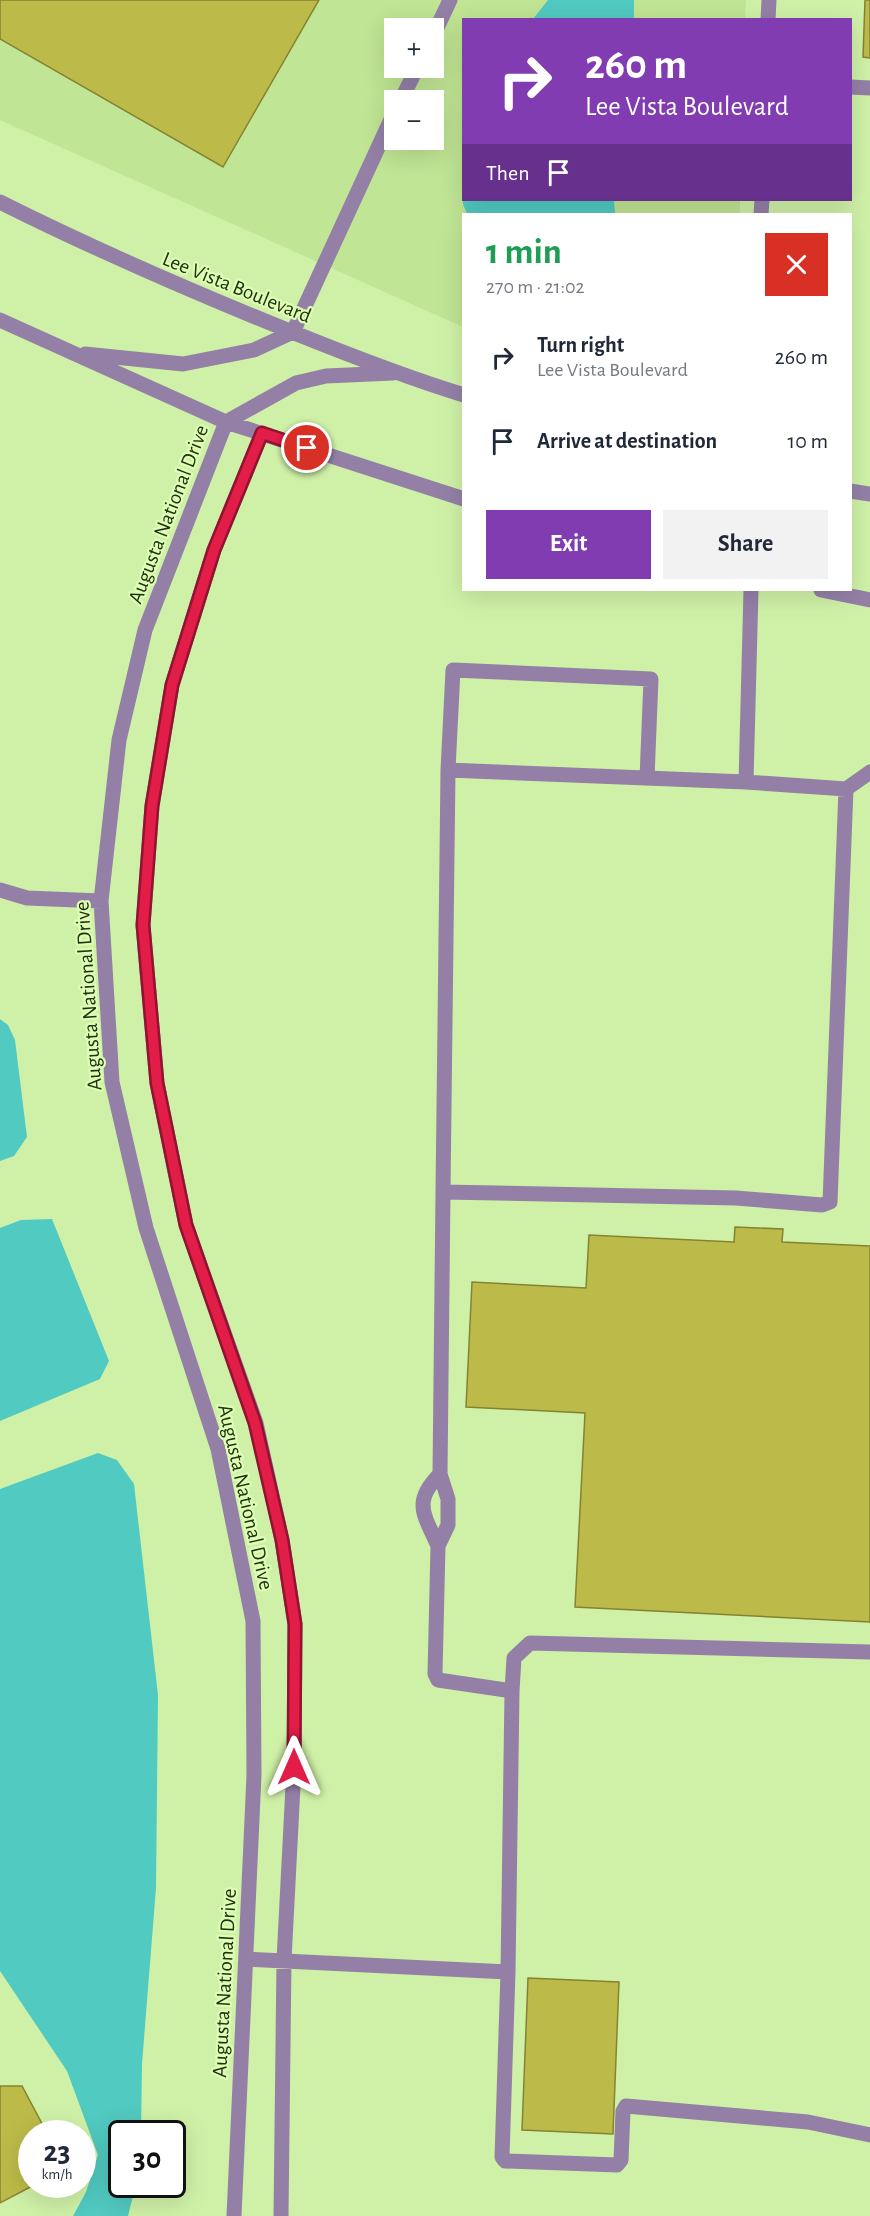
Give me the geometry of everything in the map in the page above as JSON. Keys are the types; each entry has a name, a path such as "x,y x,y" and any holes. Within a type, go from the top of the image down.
{"street":[{"path":"442,18 450,0"},
{"path":"768,18 769,0"},
{"path":"852,87 870,88"},
{"path":"70,352 183,364 254,350 293,332 384,135"},
{"name":"Lee Vista Boulevard","path":"0,202 107,255 393,374 462,394"},
{"path":"0,320 226,422 462,498"},
{"path":"226,422 296,383 326,376 393,374"},
{"name":"Augusta National Drive","path":"226,422 145,630 119,740 101,901 112,1082 146,1228 218,1449 253,1621 254,1775 234,2216"},
{"name":"Augusta National Drive","path":"262,433 214,550 172,685 152,806 143,925 157,1083 186,1225 255,1423 282,1540 295,1624 294,1767 285,1960 281,2216"},
{"path":"852,491 870,494"},
{"path":"746,782 750,591"},
{"path":"826,591 870,600"},
{"path":"512,1691 438,1680 435,1674 438,1546 448,1525 448,1499 440,1474 448,770 453,670 651,679 647,778"},
{"path":"448,770 746,782 846,789 868,776"},
{"path":"443,1192 736,1198 822,1205 830,1202 846,789"},
{"path":"0,890 27,898 101,901"},
{"path":"438,1546 423,1511 424,1490 440,1474"},
{"path":"870,1652 530,1643 514,1658 502,2157 505,2162 617,2165 621,2160 623,2111 626,2106 808,2122 870,2135"},
{"path":"246,1959 508,1972"}],"shaded area":[{"path":"0,0 746,0 745,18 462,18 462,201 740,201 740,213 462,213 462,327 0,120"}],"water":[{"path":"548,0 634,0 634,18 534,18"},
{"path":"463,201 614,201 615,213 467,213"},
{"path":"0,1019 8,1025 15,1040 27,1137 14,1156 0,1161"},
{"path":"52,1219 109,1361 100,1379 0,1421 0,1228 21,1220"},
{"path":"98,1453 117,1460 134,1484 158,1695 156,1888 142,2064 141,2120 108,2120 108,2198 132,2198 128,2216 73,2216 83,2198 96,2198 98,2155 96,2120 85,2120 67,2071 0,1971 0,1489"}],"building":[{"path":"0,0 319,0 223,167 0,39"},
{"path":"865,0 870,0 870,58 863,57"},
{"path":"735,1227 783,1229 782,1242 870,1246 870,1622 575,1607 585,1413 466,1407 472,1282 586,1288 589,1235 734,1242"},
{"path":"528,1978 619,1982 613,2134 522,2130"},
{"path":"0,2086 22,2086 40,2120 18,2120 18,2194 0,2203"}],"route":[{"path":"294,1767 295,1624 282,1540 255,1423 186,1225 157,1083 143,925 152,806 172,685 214,550 262,433 307,448"}]}
